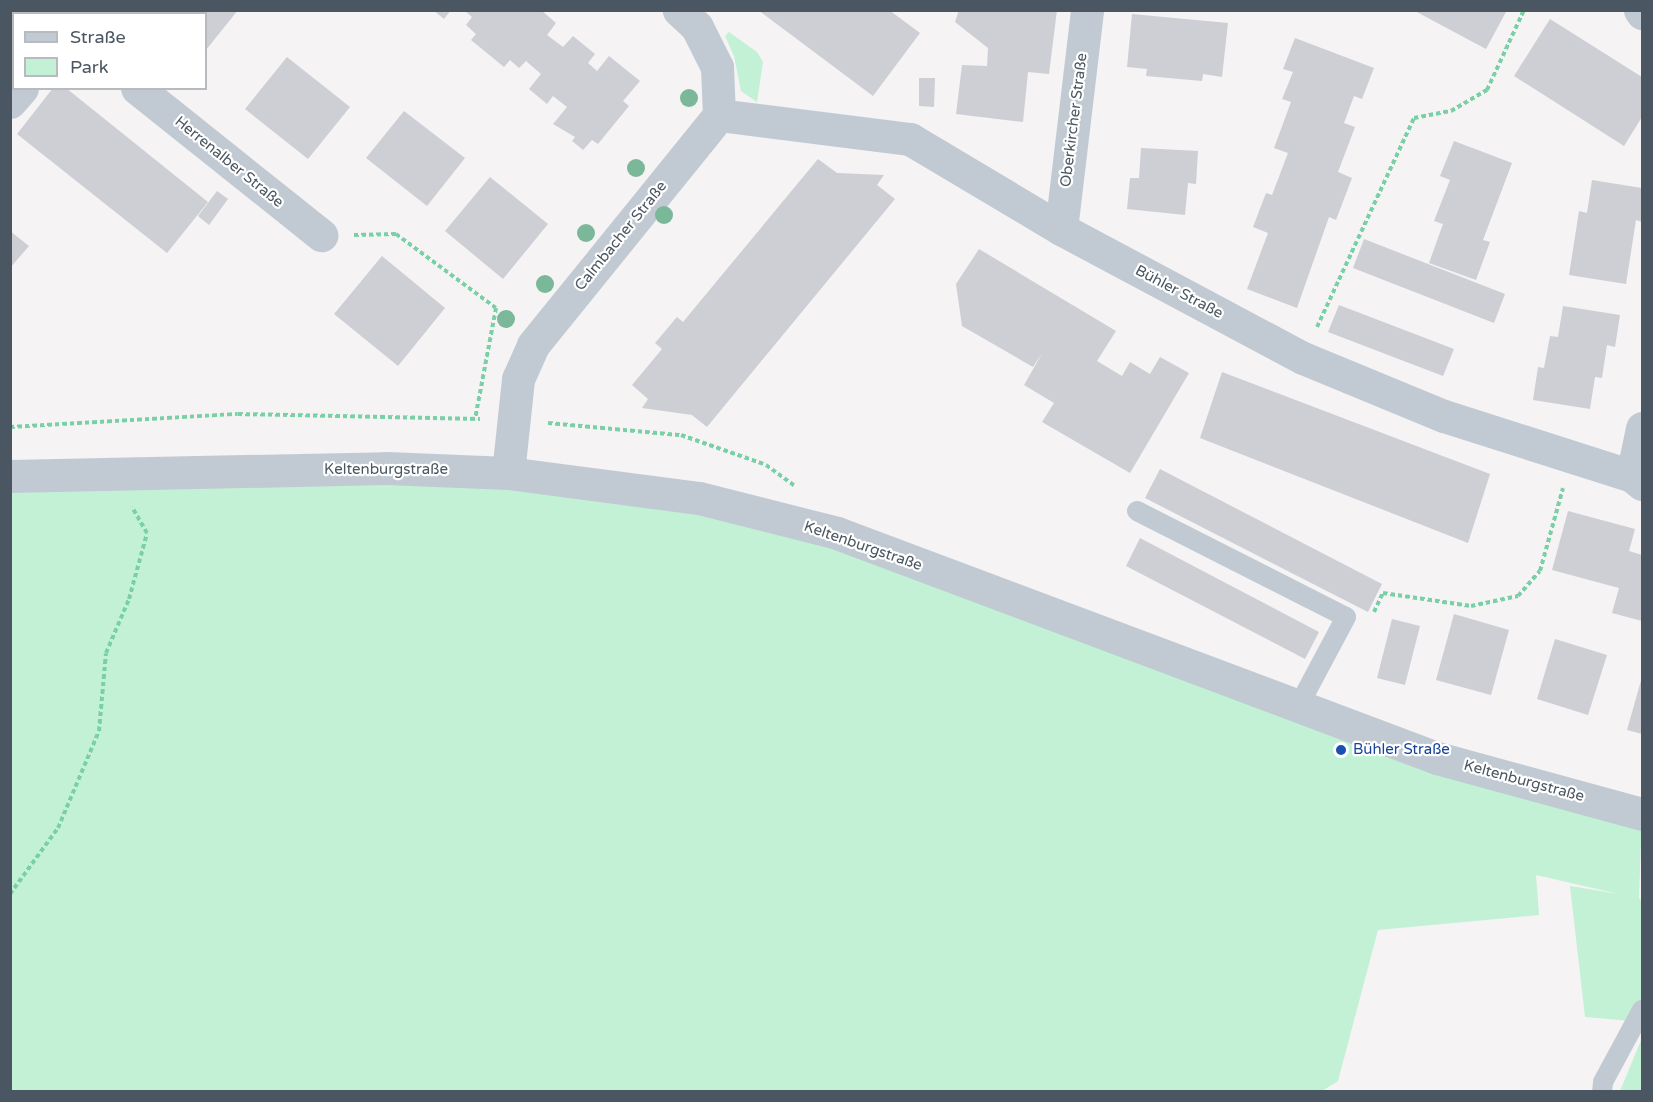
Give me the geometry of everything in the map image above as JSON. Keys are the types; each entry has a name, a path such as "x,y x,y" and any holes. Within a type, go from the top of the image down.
{"street":[{"path":"679,10 697,27 717,67 719,116"},
{"name":"Oberkircher Straße","path":"1061,229 1087,10"},
{"path":"10,102 20,90"},
{"name":"Herrenalber Straße","path":"140,90 321,235"},
{"name":"Bühler Straße","path":"719,116 910,139 1061,229 1303,358 1444,416 1637,480"},
{"name":"Calmbacher Straße","path":"508,473 518,379 533,345 719,116"},
{"path":"1637,480 1642,428"},
{"name":"Keltenburgstraße","path":"10,476 120,476 386,468 508,473 699,498 837,533 1437,758 1642,814"}],"lane":[{"path":"1137,511 1346,617 1298,707"},
{"path":"1602,1092 1603,1082 1642,1010"}],"path":[{"path":"1303,358 1414,118 1451,111 1487,90 1524,10"},
{"path":"321,235 396,234 496,308 475,419"},
{"path":"10,427 238,414 475,419 681,435 766,465 799,489"},
{"path":"1373,614 1383,593 1471,606 1518,596 1540,571 1571,459"},
{"path":"10,894 58,828 99,731 106,653 129,598 147,533 125,496 120,476"}],"green space":[{"path":"729,32 757,52 763,62 757,102 741,91 734,56 725,36"},
{"path":"386,468 699,498 1642,814 1639,898 1642,903 1642,1022 1585,1017 1570,886 1619,894 1536,875 1539,915 1378,930 1338,1081 1322,1091 11,1091 10,479"},
{"path":"1642,1038 1642,1091 1620,1091"}],"building":[{"path":"10,10 26,12 12,12 10,61"},
{"path":"146,10 238,10 207,49 207,12"},
{"path":"433,10 451,10 444,19"},
{"path":"464,10 541,10 556,23 547,35 563,47 573,36 595,54 588,63 597,71 609,56 640,81 623,101 629,106 598,144 592,140 583,150 572,141 575,137 553,124 567,107 553,96 547,104 529,89 541,74 526,61 519,68 510,60 504,67 471,40 476,34 466,25 472,17"},
{"path":"758,10 889,10 920,33 873,96"},
{"path":"959,10 1057,10 1049,74 1028,72 1023,122 956,114 962,65 987,66 988,48 955,22"},
{"path":"1413,10 1507,10 1486,49"},
{"path":"1132,14 1228,23 1222,77 1203,74 1202,81 1146,76 1147,69 1127,67"},
{"path":"1550,19 1642,77 1642,117 1624,146 1514,76"},
{"path":"1295,38 1374,68 1362,99 1354,96 1344,123 1355,127 1338,172 1352,178 1336,220 1329,217 1297,308 1247,289 1268,233 1253,227 1266,193 1272,195 1288,153 1274,148 1291,102 1282,99 1293,72 1283,69"},
{"path":"287,57 350,107 308,159 245,109"},
{"path":"919,78 935,78 934,107 919,106"},
{"path":"51,90 68,90 208,202 167,253 17,134"},
{"path":"404,111 465,158 427,206 366,158"},
{"path":"1454,141 1512,163 1483,240 1490,242 1476,280 1429,263 1443,224 1434,221 1450,180 1440,176"},
{"path":"1141,148 1198,151 1196,184 1188,183 1185,215 1127,209 1130,178 1139,178"},
{"path":"818,159 837,173 884,175 877,185 895,199 707,427 692,415 642,408 648,399 632,385 662,349 655,343 677,317 683,322"},
{"path":"490,177 548,224 503,279 445,231"},
{"path":"1592,180 1642,188 1642,222 1636,220 1626,284 1569,275 1579,211 1587,213"},
{"path":"217,191 228,199 209,225 198,216"},
{"path":"10,231 29,246 10,268"},
{"path":"1364,239 1505,294 1494,323 1353,268"},
{"path":"979,249 1116,331 1097,361 1122,376 1130,362 1150,374 1160,357 1189,373 1130,473 1042,422 1054,403 1024,385 1043,352 1033,367 962,326 956,284"},
{"path":"382,256 445,308 398,366 334,314"},
{"path":"1339,305 1454,349 1443,376 1328,332"},
{"path":"1563,306 1620,315 1615,347 1607,345 1602,378 1595,377 1590,409 1533,400 1538,367 1544,368 1550,336 1558,337"},
{"path":"1222,372 1490,474 1468,543 1200,438"},
{"path":"1160,469 1382,584 1368,612 1145,498"},
{"path":"1568,511 1635,529 1629,551 1642,555 1642,621 1612,613 1619,588 1552,570"},
{"path":"1140,538 1319,632 1305,659 1126,566"},
{"path":"1454,614 1509,630 1491,695 1436,680"},
{"path":"1392,619 1420,626 1405,685 1377,678"},
{"path":"1555,639 1607,655 1588,715 1537,699"},
{"path":"1642,677 1642,734 1627,730"}],"place":[{"name":"Bühler Straße","path":"1341,750"}]}
